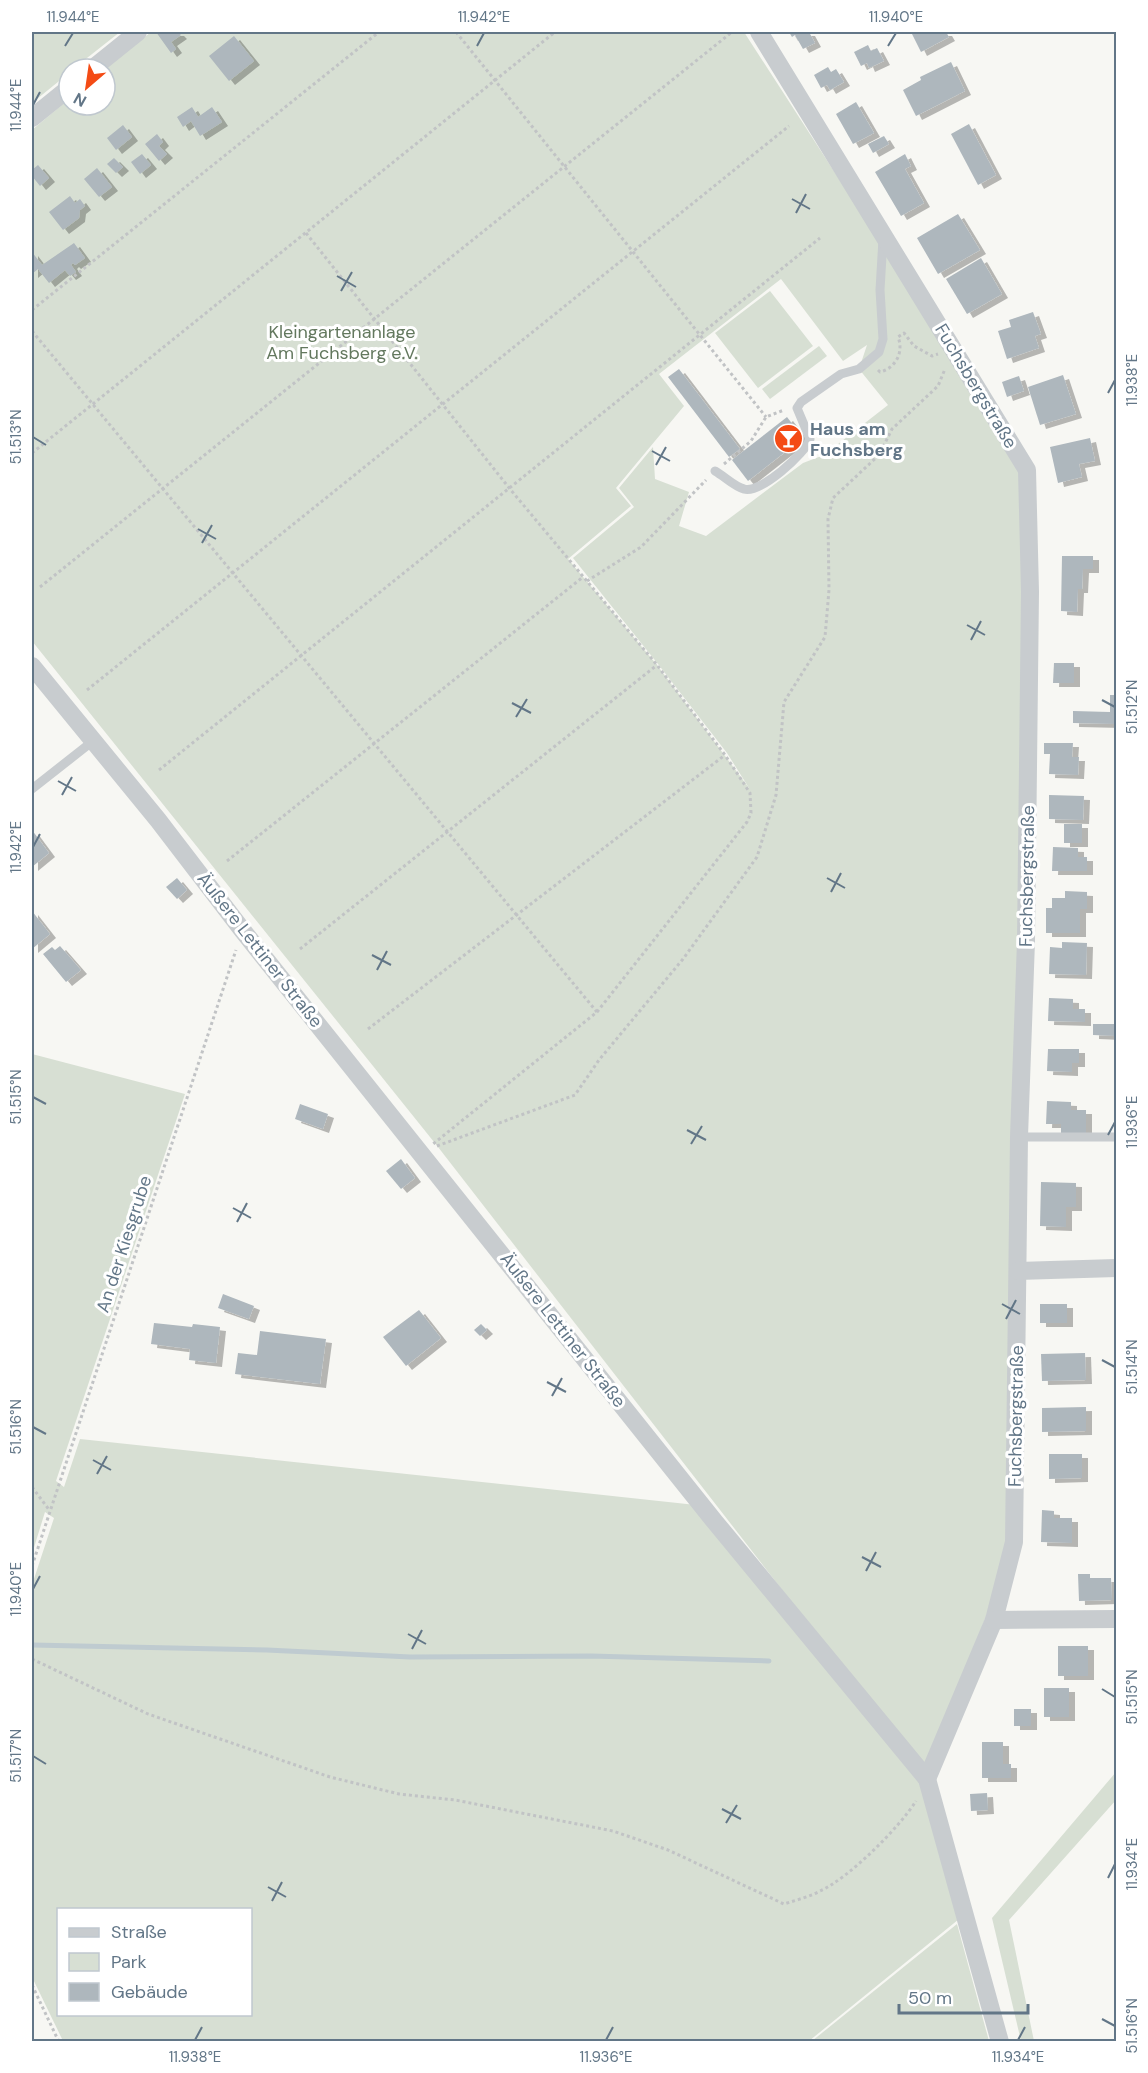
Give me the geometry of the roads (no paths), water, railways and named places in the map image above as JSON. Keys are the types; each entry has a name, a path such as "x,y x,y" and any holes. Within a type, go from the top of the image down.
{"street":[{"path":"107,57 138,32"},
{"name":"Fuchsbergstraße","path":"759,32 1027,470 1030,602 1027,917 1019,1137 1014,1542 994,1620 927,1779"},
{"path":"32,118 57,98"},
{"name":"Äußere Lettiner Straße","path":"32,666 715,1522 927,1779 1000,2042"},
{"path":"1018,1270 1116,1268"},
{"path":"994,1620 1116,1619"}],"lane":[{"path":"716,471 744,489 756,489 799,457 810,439 797,408 801,402 841,374 859,369 879,352 883,339 880,290 884,234"},
{"path":"32,789 93,741"},
{"path":"1019,1137 1116,1137"}],"waterway":[{"path":"32,1645 267,1650 410,1657 591,1656 769,1661"}],"place":[{"name":"Haus am Fuchsberg","path":"789,439"}],"park label":[{"name":"Kleingartenanlage Am Fuchsberg e.V.","path":"342,342"}]}
